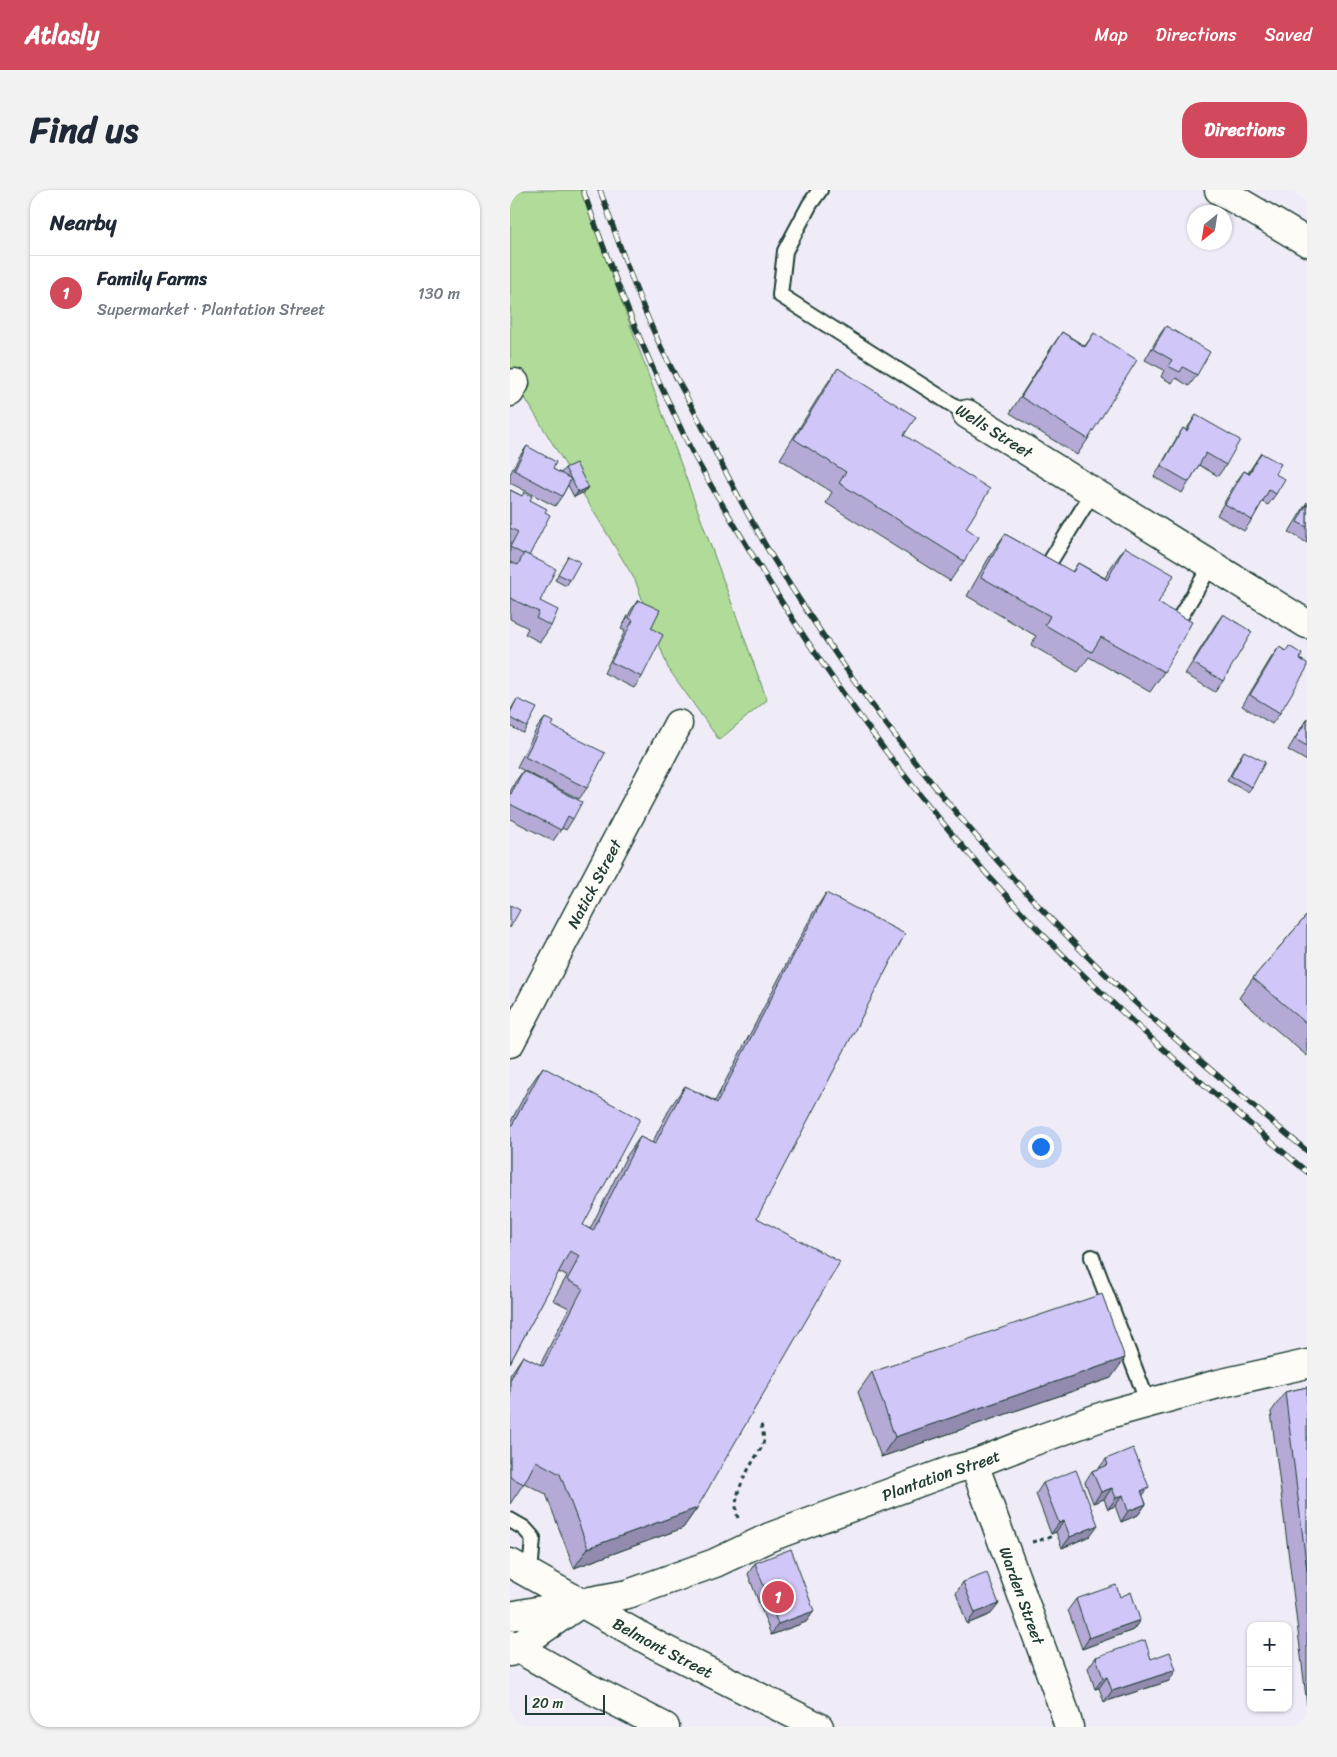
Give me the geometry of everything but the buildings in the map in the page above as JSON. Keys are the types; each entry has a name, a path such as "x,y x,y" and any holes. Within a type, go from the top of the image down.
{"main road":[{"path":"1219,190 1307,242"},
{"name":"Wells Street","path":"967,414 1307,624"},
{"name":"Natick Street","path":"510,1043 678,724"},
{"name":"Plantation Street","path":"510,1616 628,1594 714,1563 770,1537 820,1518 1109,1414 1218,1384 1307,1364"},
{"name":"Warden Street","path":"974,1464 1069,1727"},
{"name":"Belmont Street","path":"520,1569 658,1646 819,1727"},
{"name":"Plantation Street","path":"513,1648 580,1603"},
{"path":"513,1648 665,1727"}],"lane":[{"name":"Wells Street","path":"820,190 810,204 785,251 780,295 967,414"},
{"path":"1048,565 1093,492"},
{"path":"1172,632 1211,565"},
{"path":"1092,1257 1148,1403"},
{"path":"510,1520 524,1528 533,1538 520,1569"}],"path":[{"path":"738,1518 738,1493 747,1472 763,1445 764,1437 761,1424"},
{"path":"1029,1543 1051,1536"}],"green space":[{"path":"510,190 581,190 767,700 719,740 668,668 635,580 510,373"}],"railway":[{"path":"583,190 612,271 685,438 769,582 845,696 928,805 972,857 1065,957 1153,1040 1307,1172"},
{"path":"600,190 643,306 669,364 736,492 773,558 806,610 876,711 952,808 992,855 1076,945 1160,1025 1307,1151"}],"place":[{"name":"Family Farms","path":"778,1597"}]}
